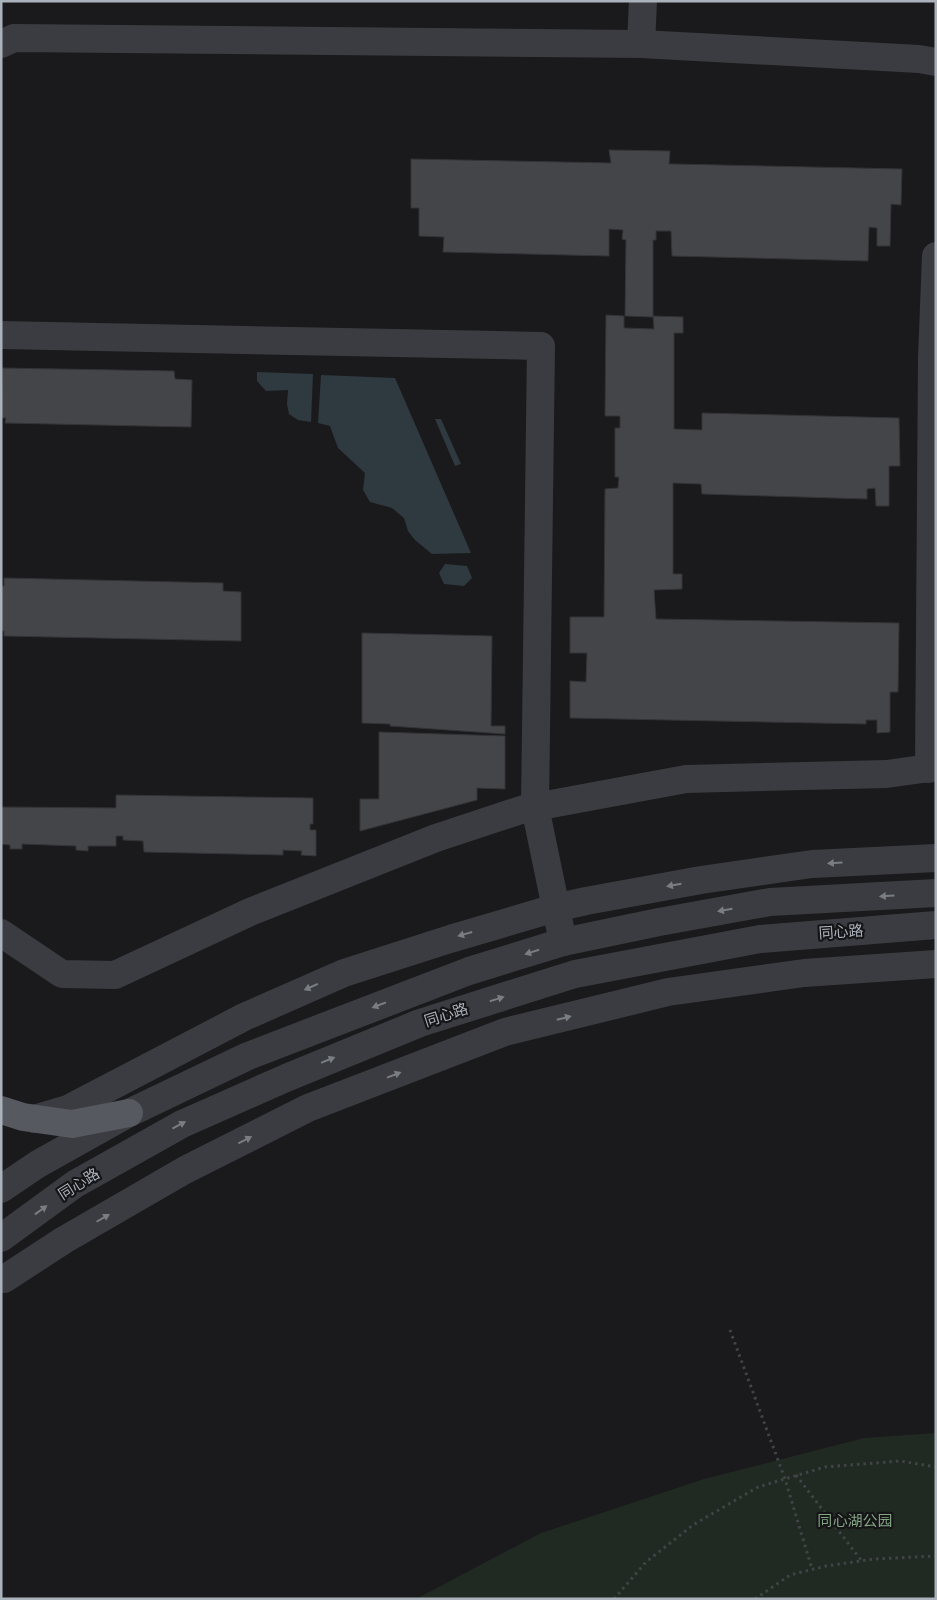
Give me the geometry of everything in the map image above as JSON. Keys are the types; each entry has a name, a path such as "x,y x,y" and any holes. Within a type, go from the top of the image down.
{"main road":[{"path":"1,1110 23,1117 72,1124 129,1113"}],"street":[{"path":"641,44 643,1"},
{"path":"1,44 14,38 641,44 909,58 936,62"},
{"path":"1,933 62,974 115,975 268,905 436,838 524,809 686,779 887,774 932,768 936,256"},
{"path":"1,335 541,346 535,807 563,942"},
{"path":"34,1119 68,1109 244,1017 344,973 450,938 555,908 701,880 812,864 936,858"},
{"path":"1,1189 38,1164 129,1113 248,1056 469,971 563,942 770,902 936,893"},
{"name":"同心路","path":"1,1238 75,1184 182,1124 286,1078 420,1023 575,974 760,938 936,925"},
{"path":"1,1279 4,1279 64,1240 185,1170 308,1108 505,1032 668,992 804,973 936,964"}],"path":[{"path":"730,1330 785,1479 812,1569"},
{"path":"614,1599 646,1562 693,1524 758,1487 825,1467 900,1461 936,1467"},
{"path":"796,1475 861,1561"},
{"path":"755,1599 790,1575 812,1569 861,1561 936,1556"}],"green space":[{"name":"同心湖公园","path":"936,1433 936,1599 416,1599 541,1533 704,1479 864,1438"}],"shaded area":[{"path":"257,372 313,374 311,422 298,420 289,414 287,404 288,390 266,391 257,381"},
{"path":"321,375 395,378 471,553 432,554 415,540 408,531 404,518 392,508 370,502 363,490 365,473 338,448 330,426 318,423"},
{"path":"435,419 441,419 461,464 455,466"},
{"path":"445,564 467,566 472,578 464,586 444,584 439,573"}],"building":[{"path":"609,150 670,151 669,164 902,169 901,205 891,204 890,246 877,246 877,228 869,227 868,261 672,256 671,231 656,231 656,240 653,240 653,317 625,316 626,240 622,239 623,230 609,229 609,256 443,252 444,237 419,236 419,208 411,208 411,159 611,163"},
{"path":"606,315 624,316 624,328 654,329 653,316 683,317 683,333 674,333 674,429 702,430 702,413 899,418 900,466 889,466 889,506 876,506 875,488 867,489 867,499 702,494 701,484 673,483 673,574 682,574 682,589 654,590 656,619 899,623 898,692 890,692 890,732 877,733 877,720 866,720 866,724 570,718 570,681 586,682 587,653 570,653 570,617 604,617 605,489 618,488 619,477 615,477 615,428 620,428 620,416 605,416"},
{"path":"2,368 174,371 175,379 192,380 191,427 5,423 6,418 1,418"},
{"path":"4,578 223,583 223,591 241,592 241,641 4,636 4,631 1,631 1,586 4,586"},
{"path":"362,633 492,636 491,726 505,726 505,734 362,723"},
{"path":"379,732 505,736 505,789 477,788 477,800 360,831 360,799 379,799"},
{"path":"116,795 313,798 313,824 310,824 310,830 316,830 316,856 301,855 302,851 283,850 283,855 144,852 143,841 123,840 123,836 116,836 116,846 88,846 88,851 76,850 76,846 22,844 22,849 10,849 10,845 1,844 1,807 116,808"}]}
